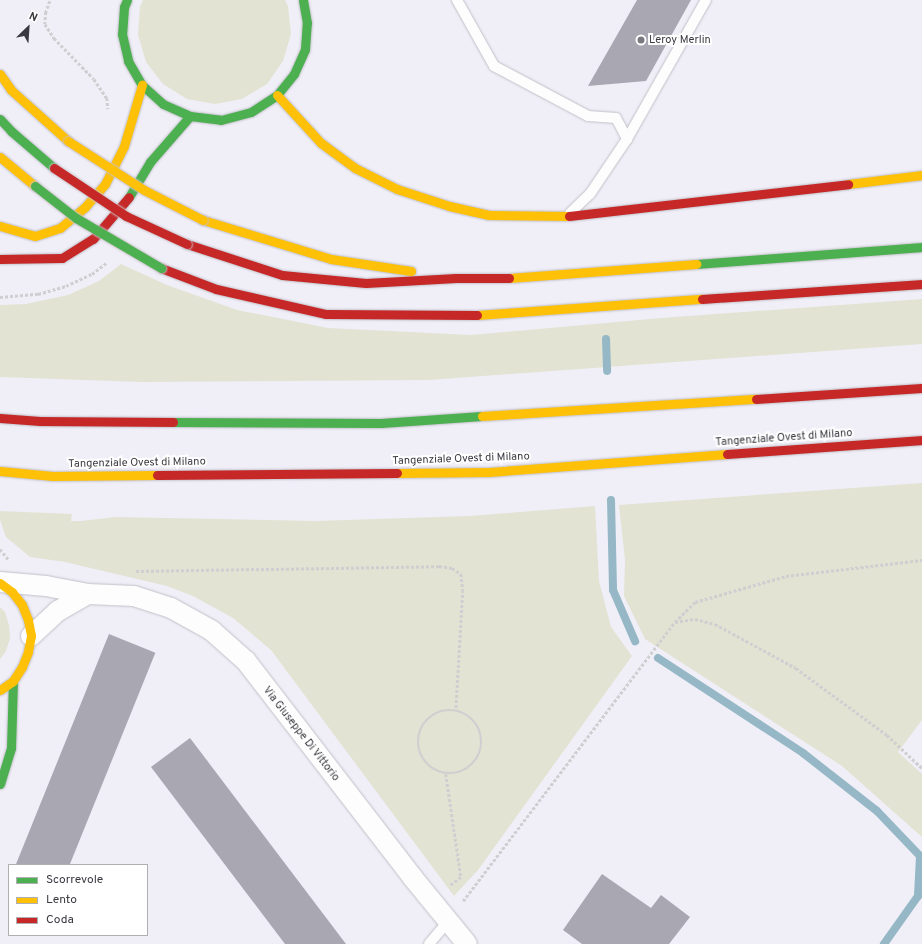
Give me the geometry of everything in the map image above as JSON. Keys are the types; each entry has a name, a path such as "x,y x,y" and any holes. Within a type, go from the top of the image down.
{"main road":[{"path":"126,0 122,34 128,61 142,85 163,104 190,116 221,120 251,112 277,95 294,74 304,49 307,23 303,0"},
{"path":"0,74 11,90 68,141 144,190 203,220 332,259 456,278"},
{"path":"0,226 35,236 60,228 85,206 105,184 124,146 142,85"},
{"path":"277,95 321,143 355,168 397,189 449,206 489,215 567,216 922,175"},
{"path":"0,259 62,258 94,239 126,203 150,162 190,116"},
{"path":"0,119 10,131 54,168 126,216 187,244 282,275 366,283 456,278 504,278 922,247"},
{"path":"0,157 76,218 161,268 216,289 326,314 471,315 922,284"},
{"path":"0,418 40,421 381,423 922,388"},
{"name":"Tangenziale Ovest di Milano","path":"0,471 53,476 489,472 922,440"},
{"path":"0,583 12,592 22,605 28,620 31,636 28,652 22,668 12,681 0,690"},
{"path":"0,784 11,748 12,681"}],"street":[{"name":"Via Giuseppe Di Vittorio","path":"0,583 46,586 88,594 134,596 171,608 211,630 240,656 432,901 468,944"},
{"path":"31,636 58,611 88,594"}],"lane":[{"path":"457,0 494,66 588,116 616,118 627,139"},
{"path":"567,216 590,194 627,139 706,0"},
{"path":"429,944 448,921"}],"path":[{"path":"50,1 46,12 45,24 54,38 94,79 108,98 108,116"},
{"path":"0,549 7,558 12,561"},
{"path":"448,921 675,622 695,602 786,576 922,560"},
{"path":"128,571 439,566 452,568 461,574 464,590 456,711"},
{"path":"675,622 695,619 715,624 796,668 887,735 922,768"},
{"path":"456,711 467,715 478,727 482,745 474,764 460,773 446,774 433,770 422,760 417,742 421,728 436,713 456,711"},
{"path":"432,901 461,877 446,774"}],"green space":[{"path":"143,0 285,0 288,6 291,34 283,61 267,84 242,99 215,104 187,99 163,84 146,62 138,35 140,7"},
{"path":"121,264 167,285 237,310 328,328 471,335 661,318 922,299 922,344 429,380 141,382 0,377 0,305 26,304 68,295 99,281"},
{"path":"922,483 922,720 898,752 922,774 922,837 842,766 645,639 624,596 625,560 619,505"},
{"path":"595,506 599,581 611,627 632,656 478,870 454,896 271,650 233,618 193,596 167,586 65,562 30,557 6,537 0,520 0,511 72,514 71,521 115,517 315,521 470,516"},
{"path":"0,607 5,612 9,625 10,638 6,651 0,659"}],"building":[{"name":"Leroy Merlin","path":"637,0 691,0 646,81 588,86"},
{"path":"109,634 155,653 70,864 16,864"},
{"path":"190,738 346,944 285,944 151,767"},
{"path":"602,874 651,908 661,895 690,917 669,944 582,944 563,930"}],"waterway":[{"path":"606,339 607,371"},
{"path":"611,500 613,590 635,641"},
{"path":"658,658 803,753 877,811 920,856 918,896 884,944"}],"traffic: fast":[{"path":"127,0 124,7 122,34 128,61 142,85 163,104 190,116 221,120 251,112 277,95 294,74 305,49 307,23 303,0"},
{"path":"129,197 150,162 190,116"},
{"path":"0,119 11,131 54,168"},
{"path":"35,186 76,218 161,268"},
{"path":"696,264 922,247"},
{"path":"173,422 381,423 482,416"},
{"path":"0,784 11,748 13,681"}],"traffic: slow":[{"path":"0,74 11,90 68,141"},
{"path":"0,226 35,236 60,228 85,207 105,184 124,146 142,85"},
{"path":"277,95 321,143 355,168 397,189 449,206 489,215 569,216"},
{"path":"68,141 144,190 203,220"},
{"path":"0,157 35,186"},
{"path":"848,184 922,175"},
{"path":"203,220 331,259 411,271"},
{"path":"509,278 696,264"},
{"path":"477,315 702,299"},
{"path":"482,416 756,399"},
{"path":"397,473 489,472 727,454"},
{"path":"0,471 53,476 157,475"},
{"path":"0,583 12,592 22,605 28,620 31,636 28,652 22,667 13,681 0,690"}],"traffic: jam":[{"path":"54,168 126,216 187,244"},
{"path":"569,216 848,184"},
{"path":"0,259 62,258 93,239 129,197"},
{"path":"187,244 282,275 366,283 456,278 509,278"},
{"path":"161,268 216,289 326,314 477,315"},
{"path":"702,299 922,284"},
{"path":"756,399 922,388"},
{"path":"0,418 40,421 173,422"},
{"path":"727,454 922,440"},
{"path":"157,475 397,473"}],"place":[{"name":"Leroy Merlin","path":"641,40"}]}
